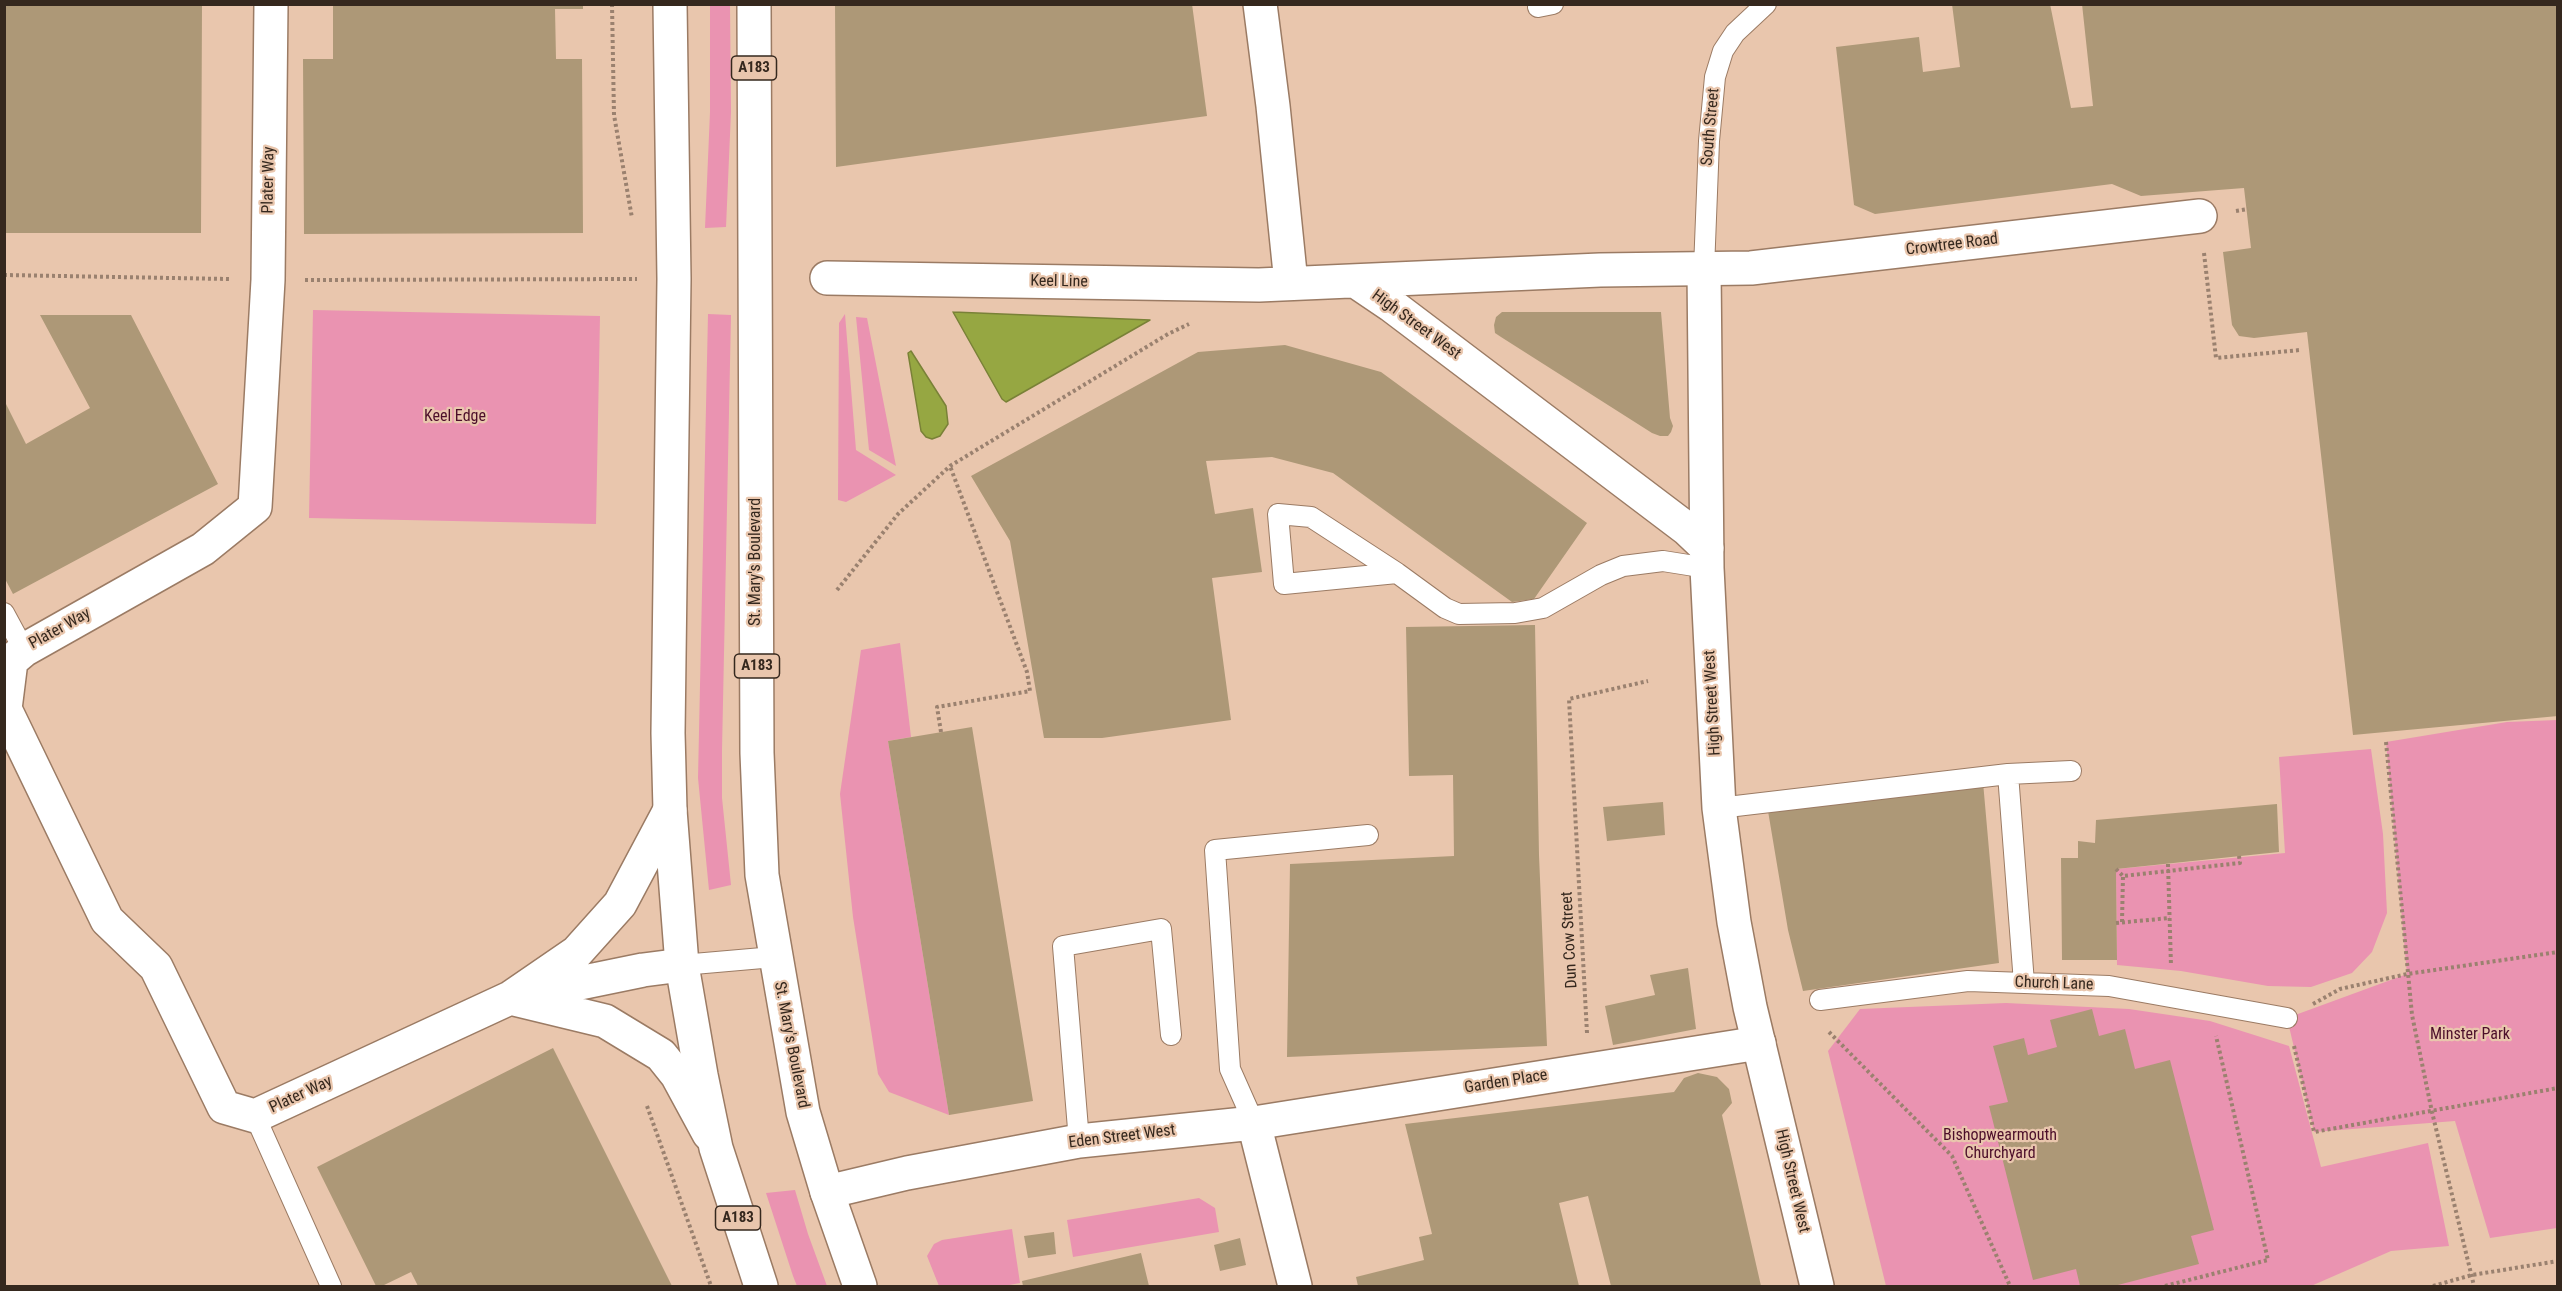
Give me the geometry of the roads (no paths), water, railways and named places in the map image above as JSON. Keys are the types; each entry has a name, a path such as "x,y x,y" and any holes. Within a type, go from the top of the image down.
{"main road":[{"name":"Plater Way","path":"271,4 268,280 255,507 203,549 24,650 11,661 5,709 107,920 156,967 224,1107 255,1116 510,998"},
{"name":"A183","path":"670,4 674,289 669,810 682,965 716,1148 761,1287"},
{"name":"St. Mary's Boulevard","path":"754,4 757,753 762,875 774,957 803,1112 826,1192 860,1287"},
{"path":"1260,4 1291,283"},
{"name":"Crowtree Road","path":"1357,282 1600,270 1751,268 2200,216"},
{"path":"1704,269 1707,558"},
{"name":"Keel Line","path":"827,278 1259,285 1357,282"},
{"name":"High Street West","path":"1357,282 1391,305 1668,515 1707,558 1719,808 1734,922 1759,1043 1817,1287"},
{"path":"510,998 576,952 598,931 620,904 669,810"},
{"path":"510,998 643,970 682,965"},
{"path":"510,998 605,1021 661,1055 677,1075 716,1148"},
{"name":"Garden Place","path":"1254,1123 1759,1043"},
{"path":"1254,1123 1295,1287"},
{"name":"Eden Street West","path":"826,1192 907,1173 1079,1141 1254,1123"}],"lane":[{"name":"South Street","path":"1704,269 1708,152 1715,77 1723,51 1735,33 1766,4"},
{"path":"1397,573 1284,584 1278,514 1311,517 1397,573 1445,608 1458,614 1515,613 1543,608 1600,575 1623,566 1707,558"},
{"path":"4,613 24,650"},
{"path":"1719,808 2008,774 2071,771"},
{"path":"2008,774 2024,983"},
{"path":"1254,1123 1230,1069 1215,850 1368,835"},
{"path":"1079,1141 1063,946 1161,929 1171,1035"},
{"path":"682,965 774,957"},
{"name":"Church Lane","path":"1820,1000 1968,981 2109,986 2287,1018"},
{"path":"255,1116 331,1287"}],"park label":[{"name":"Keel Edge","path":"455,417"},
{"name":"Minster Park","path":"2470,1035"},
{"name":"Bishopwearmouth Churchyard","path":"2000,1145"}]}
